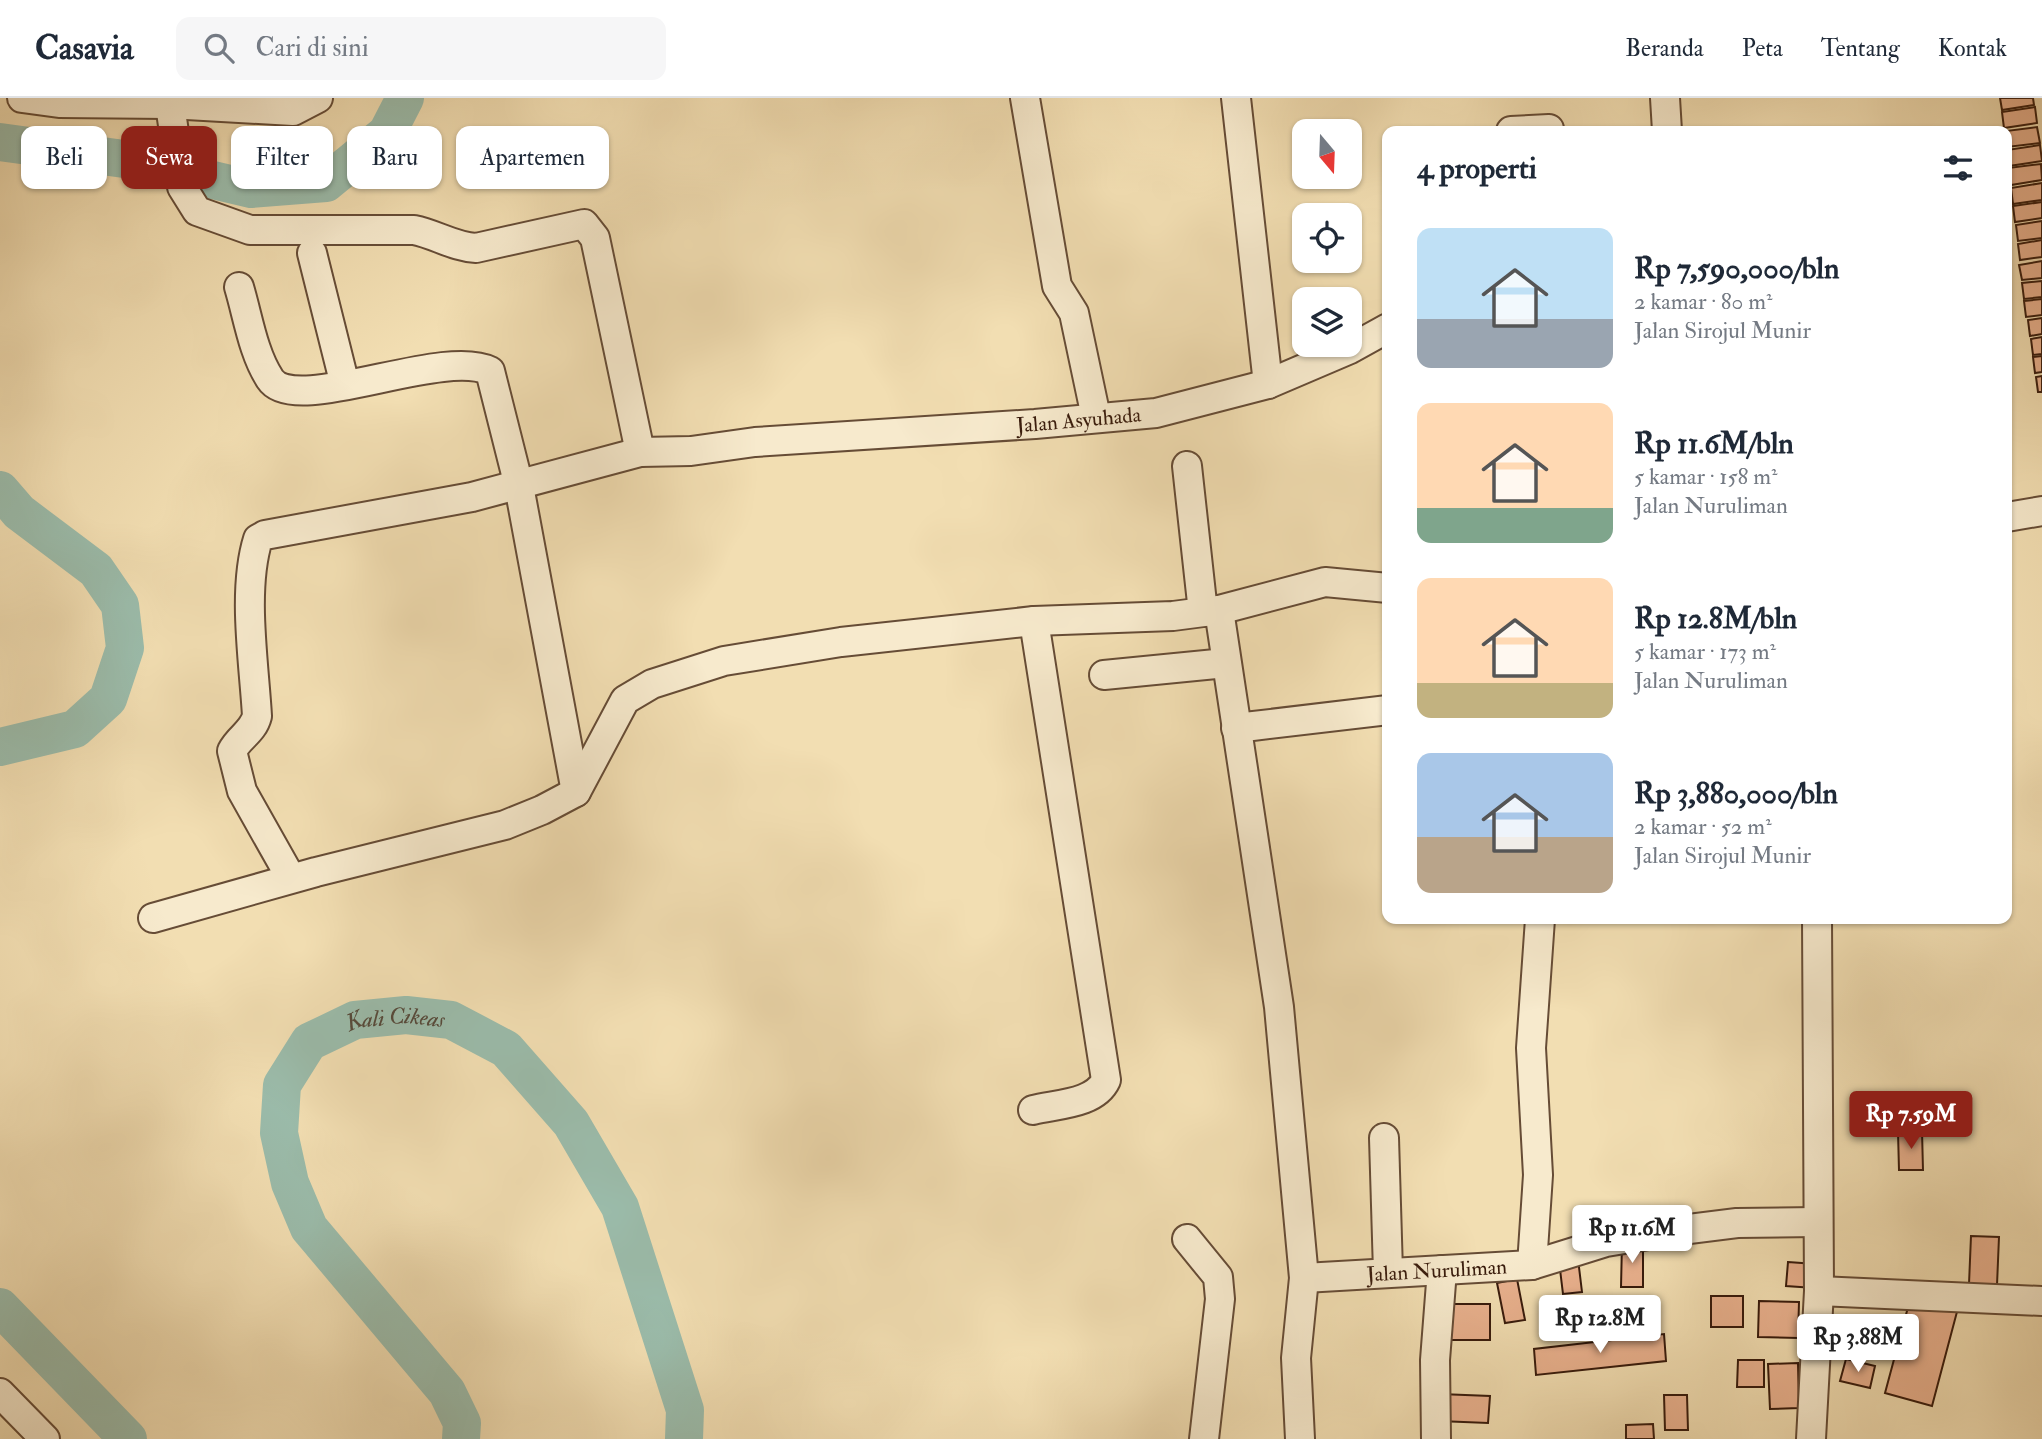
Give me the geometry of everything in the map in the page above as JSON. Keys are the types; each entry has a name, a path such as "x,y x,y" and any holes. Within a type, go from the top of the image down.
{"street":[{"path":"22,98 169,101 293,111 318,98"},
{"path":"1025,98 1057,286 1074,313 1096,417"},
{"path":"1665,98 1667,126"},
{"path":"1238,100 1268,384"},
{"path":"169,101 172,139 182,187 197,211 250,230 414,230 431,233 461,247 476,248 584,224 595,238 640,452"},
{"path":"312,253 345,385"},
{"path":"239,287 257,349 272,382 289,391 317,391 468,364 490,371 519,486 576,792"},
{"name":"Jalan Asyuhada","path":"291,878 242,791 232,751 237,740 254,727 257,716 251,584 258,539 519,486 640,452 691,452 755,442 1035,424 1156,413 1268,384 1350,349 1382,331"},
{"path":"1187,466 1211,611 1226,663 1279,1007 1304,1278 1296,1358 1300,1439"},
{"path":"2012,516 2042,511"},
{"path":"153,918 291,878 505,825 576,792 625,699 652,684 724,661 841,642 1034,621 1211,611 1325,582 1382,587"},
{"path":"1033,1110 1093,1096 1102,1089 1106,1080 1034,621"},
{"path":"1104,675 1226,663"},
{"path":"1236,729 1382,711"},
{"path":"1532,1265 1538,1175 1531,1048 1540,924"},
{"path":"1811,1439 1819,1291 1816,1222 1816,924"},
{"path":"1384,1138 1388,1272"},
{"name":"Jalan Nuruliman","path":"1304,1278 1532,1265 1606,1242 1673,1231 1737,1223 1816,1222"},
{"path":"1187,1239 1218,1277 1220,1299 1205,1439"},
{"path":"1436,1439 1435,1360 1442,1270"},
{"path":"1819,1291 2042,1301"},
{"path":"0,1393 45,1439"}],"building":[{"path":"2000,98 2033,98 2034,105 2002,110"},
{"path":"2035,107 2037,123 2004,126 2002,112"},
{"path":"2037,127 2040,143 2012,146 2012,130"},
{"path":"2040,145 2042,161 2012,166 2012,149"},
{"path":"2041,164 2042,180 2012,185 2012,168"},
{"path":"2042,183 2042,200 2013,204 2012,188"},
{"path":"2042,202 2042,218 2015,222 2013,206"},
{"path":"2042,221 2042,238 2018,241 2016,225"},
{"path":"2042,240 2042,257 2020,260 2018,244"},
{"path":"2042,261 2042,278 2022,280 2019,265"},
{"path":"2042,281 2042,297 2024,299 2022,283"},
{"path":"2042,299 2042,315 2026,317 2024,301"},
{"path":"2042,318 2042,334 2030,336 2028,320"},
{"path":"2042,337 2042,354 2033,355 2031,339"},
{"path":"2042,356 2042,372 2035,373 2033,357"},
{"path":"2042,376 2042,392 2038,392 2036,377"},
{"path":"1922,1131 1923,1170 1899,1170 1898,1132"},
{"path":"1971,1236 1999,1237 1997,1285 1969,1284"},
{"path":"1622,1243 1643,1244 1643,1287 1621,1287"},
{"path":"1578,1259 1582,1292 1563,1294 1559,1261"},
{"path":"1788,1262 1815,1264 1814,1288 1786,1286"},
{"path":"1517,1279 1525,1320 1505,1323 1497,1283"},
{"path":"1711,1296 1743,1296 1743,1327 1711,1327"},
{"path":"1911,1296 1958,1308 1932,1406 1885,1393"},
{"path":"1636,1299 1638,1323 1576,1327 1574,1303"},
{"path":"1759,1301 1799,1302 1798,1338 1758,1337"},
{"path":"1449,1304 1490,1304 1490,1340 1449,1340"},
{"path":"1664,1334 1666,1361 1536,1375 1534,1349"},
{"path":"1846,1359 1875,1366 1870,1388 1840,1381"},
{"path":"1738,1360 1764,1360 1764,1387 1737,1387"},
{"path":"1798,1363 1799,1408 1770,1409 1768,1364"},
{"path":"1440,1394 1490,1396 1488,1423 1439,1421"},
{"path":"1664,1395 1687,1395 1688,1430 1665,1430"},
{"path":"1653,1424 1654,1439 1626,1439 1626,1425"}],"waterway":[{"name":"Kali Cikeas","path":"0,142 124,159 251,189 326,183 387,133 405,98"},
{"name":"Kali Cikeas","path":"0,490 19,512 96,570 120,605 125,648 108,699 75,729 0,747"},
{"name":"Kali Cikeas","path":"461,1439 462,1423 447,1392 309,1228 290,1183 279,1133 282,1085 309,1042 355,1020 406,1015 451,1020 506,1049 571,1123 620,1207 685,1410 684,1439"},
{"name":"Kali Cikeas","path":"0,1307 128,1439"}]}
